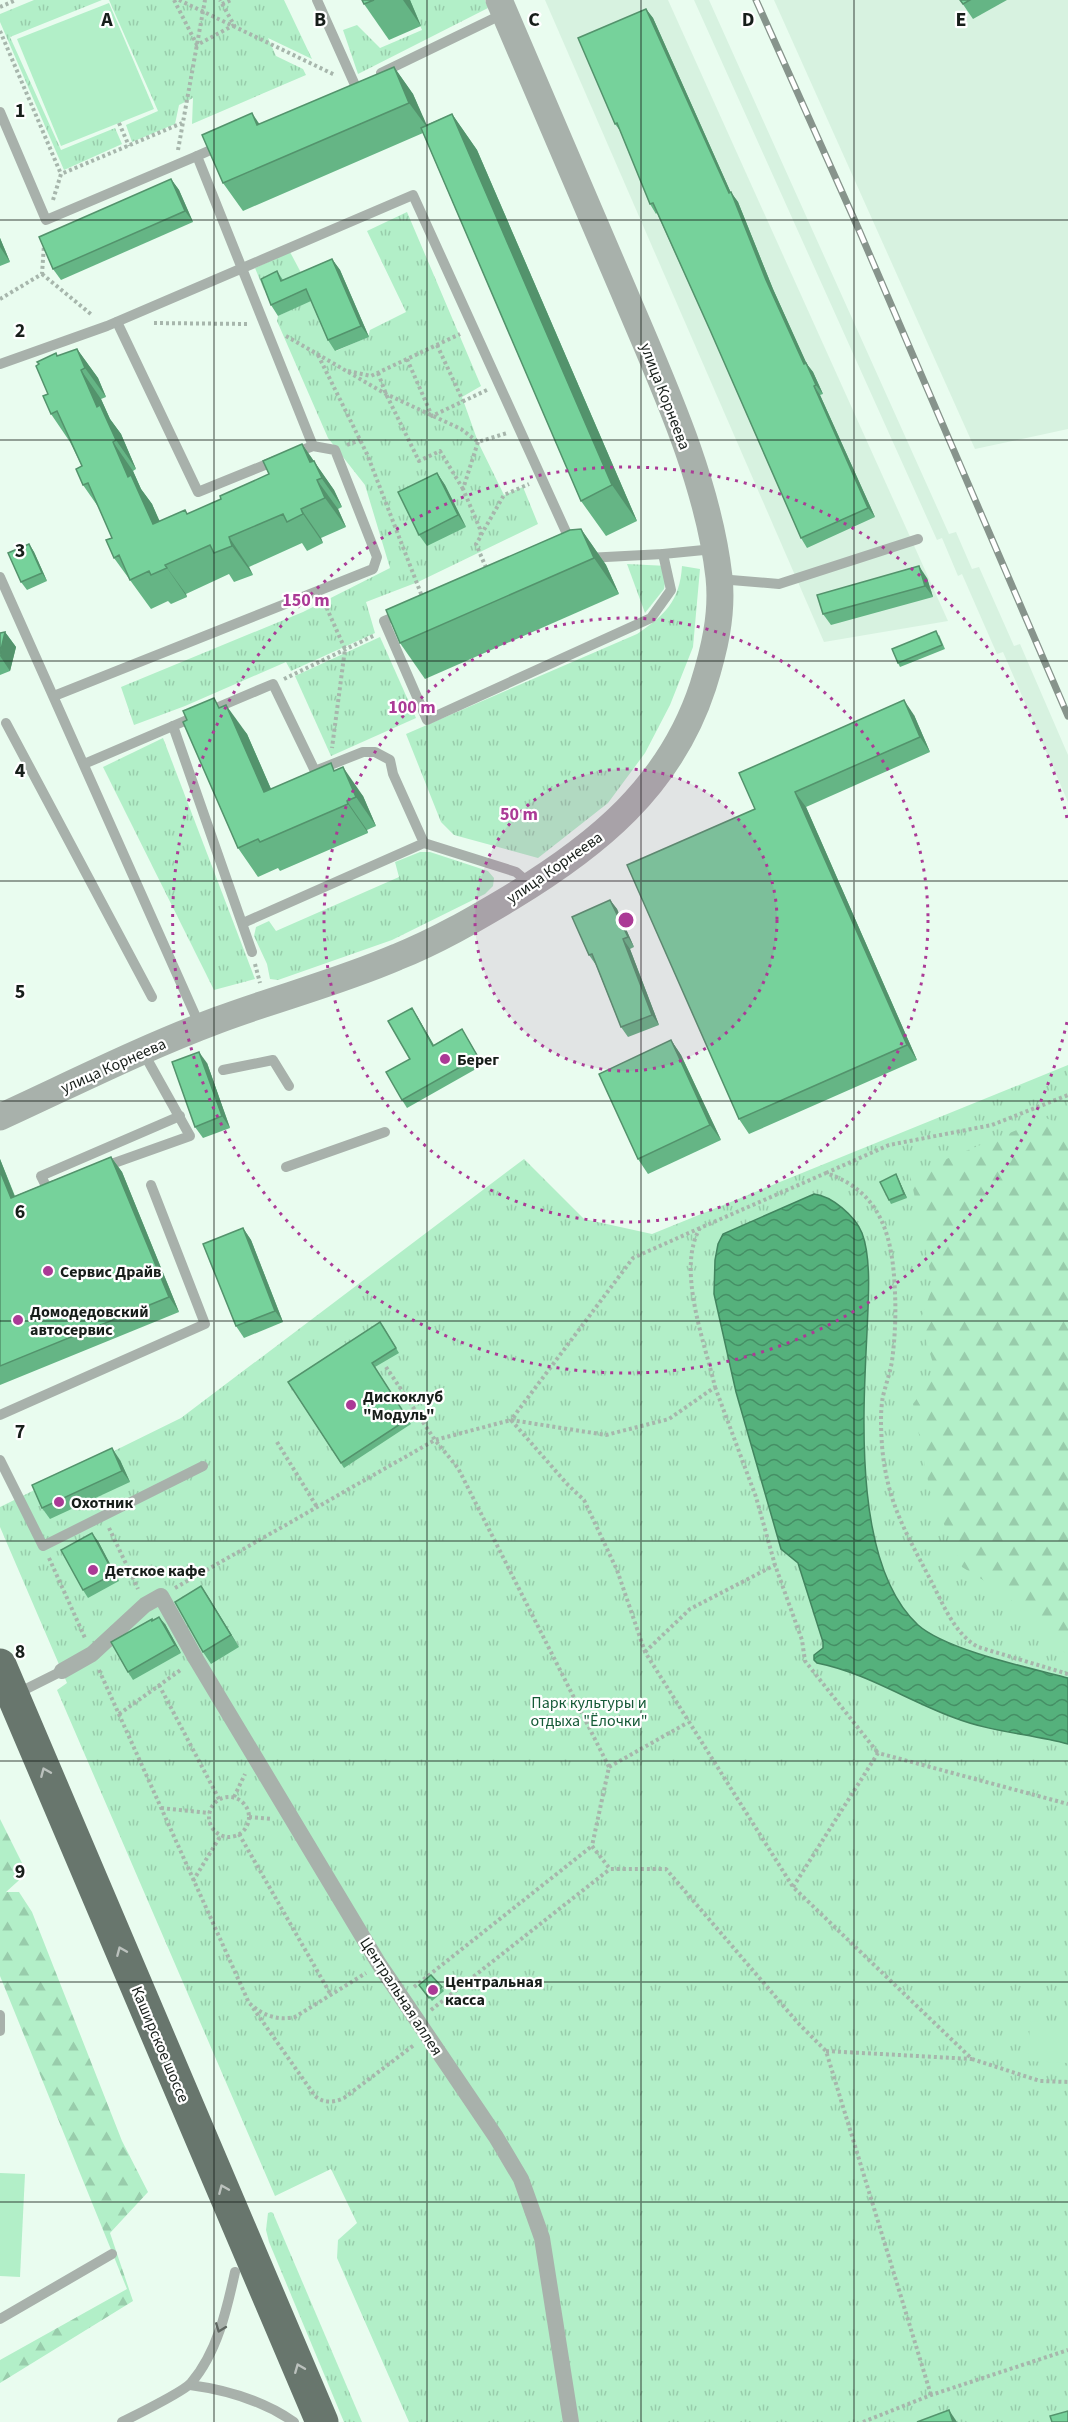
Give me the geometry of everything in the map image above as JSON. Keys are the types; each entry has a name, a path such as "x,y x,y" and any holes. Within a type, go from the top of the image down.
{"main road":[{"name":"Каширское шоссе","path":"0,1665 4,1706 296,2422"},
{"name":"Каширское шоссе","path":"4,1706 322,2422"}],"street":[{"name":"улица Корнеева","path":"0,1117 200,1027 399,957 449,933 531,885 582,851 611,827 650,783 677,744 698,700 715,642 719,615 719,579 700,489 669,402 502,7"},
{"path":"62,1671 92,1654 145,1605 161,1596"},
{"name":"Центральная аллея","path":"161,1596 196,1659 379,1964 496,2137 530,2200 546,2256 572,2422"}],"lane":[{"path":"317,0 350,88 502,7"},
{"path":"0,112 46,220 229,141"},
{"path":"197,156 313,446"},
{"path":"0,364 112,324 413,195 542,479 565,543 578,558 714,549"},
{"path":"54,696 373,569 377,557 335,450 313,446 198,492 112,324"},
{"path":"719,579 779,584 918,539"},
{"path":"425,604 384,621 427,720 651,618 671,590 663,554"},
{"path":"0,577 200,1027"},
{"path":"84,764 273,684 315,771 363,752 375,752 390,760 393,774 424,843"},
{"path":"6,723 152,997"},
{"path":"173,726 252,952"},
{"path":"243,923 424,843 516,872 531,885"},
{"path":"91,1172 190,1136 143,1052"},
{"path":"223,1070 273,1060 289,1086"},
{"path":"69,1180 47,1188 41,1176 180,1116"},
{"path":"286,1167 385,1132"},
{"path":"0,1415 205,1324 151,1185"},
{"path":"0,1460 43,1546 203,1466"},
{"path":"4,1706 62,1671"},
{"path":"0,2015 0,2031"},
{"path":"0,2319 112,2254"},
{"path":"122,2422 190,2385 222,2325 235,2271"},
{"path":"190,2385 235,2393 296,2422"}],"path":[{"path":"0,7 16,0"},
{"path":"174,0 197,45"},
{"path":"179,0 234,25 350,88"},
{"path":"175,165 205,0"},
{"path":"231,0 221,2 234,25"},
{"path":"197,45 234,25"},
{"path":"0,31 61,174 46,220 42,274"},
{"path":"119,123 129,146"},
{"path":"61,174 182,123"},
{"path":"0,299 42,274"},
{"path":"42,274 112,324 264,324 386,394 461,429 478,442"},
{"path":"345,370 371,376 474,328"},
{"path":"437,345 464,401"},
{"path":"318,355 367,454 425,604"},
{"path":"407,359 432,416"},
{"path":"378,372 418,461 440,451 463,489 480,529 480,536"},
{"path":"432,416 499,385"},
{"path":"478,442 519,429"},
{"path":"463,489 478,442"},
{"path":"490,576 476,544 480,536 504,495 542,479"},
{"path":"318,591 345,649 329,765"},
{"path":"273,684 388,629"},
{"path":"511,1420 633,1258 889,1145 992,1125 1068,1095"},
{"path":"826,1173 847,1181 866,1198 883,1222 890,1244 895,1286 895,1329 892,1362 882,1405 881,1429 886,1479 897,1515 952,1620 965,1638 978,1647 1068,1674"},
{"path":"700,1228 694,1238 690,1264 697,1311 715,1387 756,1497 801,1640 805,1661 878,1753 1068,1804"},
{"path":"386,1367 435,1440 458,1468 609,1767 592,1846 401,1997"},
{"path":"161,1596 435,1440 511,1420 606,1435 669,1419 715,1387"},
{"path":"511,1420 584,1500 617,1570 645,1652 687,1723 793,1887 972,2059"},
{"path":"277,1442 317,1507"},
{"path":"104,1516 145,1605"},
{"path":"43,1546 249,2003 315,2096 323,2101 333,2102 344,2098 427,2036"},
{"path":"645,1652 690,1609 776,1565"},
{"path":"119,1713 196,1659"},
{"path":"159,1685 219,1799"},
{"path":"609,1767 687,1723"},
{"path":"793,1887 878,1753"},
{"path":"234,1797 245,1804 248,1810 248,1823 239,1834 221,1835 211,1826 209,1813 211,1807 219,1799 234,1797"},
{"path":"161,1808 209,1813"},
{"path":"239,1834 331,1995"},
{"path":"193,1881 221,1835"},
{"path":"592,1846 610,1869"},
{"path":"417,2022 610,1869 666,1869 798,2023 826,2051 931,2395"},
{"path":"249,2003 271,2017 286,2019 302,2014 379,1964"},
{"path":"826,2051 972,2059 1040,2082 1068,2082"},
{"path":"863,2422 931,2395 1068,2349"}],"shaded area":[{"path":"545,0 668,0 948,621 824,642"},
{"path":"694,0 709,0 949,534 956,532 972,569 979,567 1014,646 1020,644 1068,755 1068,802 1003,652 997,654 962,574 958,576 942,538 937,540"},
{"path":"774,0 1068,0 1068,429 975,449"}],"green space":[{"path":"34,0 102,0 10,37 61,150 115,128 122,144 64,170 0,22 0,14"},
{"path":"109,0 284,0 312,59 268,38 276,56 303,69 306,75 192,124 193,98 179,105 175,124 132,142 126,125 158,111"},
{"path":"409,0 485,0 488,8 358,74 343,30 357,25 380,48 422,30"},
{"path":"109,3 154,109 61,146 17,39"},
{"path":"407,212 481,386 462,397 478,442 504,495 523,487 538,524 418,582 366,602 375,633 291,671 286,662 185,706 134,725 121,687 303,612 390,568 365,485 328,438 277,321 278,316 294,308 284,282 264,290 255,268 290,252 307,284 336,351 368,337 370,330 406,312 367,231"},
{"path":"627,564 668,566 664,589 645,613"},
{"path":"682,566 700,569 693,647 670,705 645,753 608,803 538,858 454,835 441,822 406,734 637,634 663,614 669,606 678,589"},
{"path":"380,637 416,718 331,756 295,676"},
{"path":"163,738 255,979 214,990 103,767"},
{"path":"420,852 430,852 488,871 494,878 493,886 485,894 392,940 278,980 270,979 267,964 254,936 256,927 269,921 276,931 399,877 395,862"},
{"name":"Парк культуры и отдыха \"Ёлочки\"","path":"1068,1065 1068,2422 409,2422 337,2258 338,2240 357,2223 331,2169 275,2196 57,1690 67,1683 0,1527 0,1507 181,1418 524,1159 584,1219 652,1234"},
{"path":"1046,1118 1068,1128 1068,1656 1004,1593 962,1567 930,1491 913,1404 936,1373 920,1321 933,1286 910,1174"},
{"path":"0,1819 27,1873 6,1892 19,1892 32,1912 122,2141 148,2192 110,2233 133,2301 0,2383 0,2360 127,2289 0,1976"},
{"path":"1030,2021 1068,2022 1068,2063 1028,2061"},
{"path":"0,2173 25,2174 20,2277 0,2276"},
{"path":"271,2212 362,2422 344,2422 269,2242 266,2230 268,2213"}],"water":[{"path":"814,1194 835,1203 848,1214 859,1227 865,1244 869,1282 864,1404 867,1487 872,1528 882,1565 897,1599 918,1625 948,1642 989,1657 1068,1678 1068,1744 969,1723 853,1673 817,1663 814,1660 814,1655 823,1648 823,1642 798,1563 781,1549 736,1392 714,1294 715,1260 718,1244 723,1234"}],"building":[{"path":"362,0 374,0 364,4"},
{"path":"646,9 729,193 731,192 766,280 804,364 806,363 816,385 814,386 868,508 801,538 653,203 650,204 617,123 615,124 578,38"},
{"path":"394,67 409,103 223,183 202,135 252,113 257,125"},
{"path":"452,114 612,485 581,501 421,128"},
{"path":"171,179 185,211 53,269 39,237"},
{"path":"332,259 361,326 328,340 306,289 271,305 261,279 277,271 281,281"},
{"path":"77,349 85,368 81,370 97,407 100,405 116,440 113,442 128,477 131,475 153,524 185,510 187,514 269,474 263,461 302,444 310,462 314,461 322,478 317,480 325,498 301,509 303,514 287,522 283,514 229,537 232,546 214,553 210,545 165,565 167,568 151,575 149,571 130,580 119,555 114,558 106,540 112,538 88,483 83,485 76,469 82,466 57,411 51,414 43,396 48,394 36,366 39,364 37,362 56,353 57,356"},
{"path":"437,473 458,515 419,535 398,492"},
{"path":"581,529 594,558 400,643 386,610 570,530"},
{"path":"29,544 42,573 21,582 8,553"},
{"path":"919,566 925,586 823,614 817,595"},
{"path":"936,631 942,645 898,663 892,649"},
{"path":"5,632 0,654 0,633"},
{"path":"214,698 219,708 226,705 264,792 331,763 334,771 343,767 356,797 347,801 348,804 260,842 258,839 238,848 183,722 187,720 183,711"},
{"path":"904,700 920,737 795,792 907,1045 739,1119 627,865 755,809 739,773"},
{"path":"610,900 628,937 623,939 652,1015 621,1027 592,954 589,955 572,917"},
{"name":"Берег","path":"412,1008 433,1046 462,1029 478,1057 402,1100 386,1072 410,1059 388,1021"},
{"path":"671,1040 710,1125 638,1159 599,1074"},
{"path":"199,1052 222,1116 195,1127 172,1062"},
{"path":"111,1157 169,1297 0,1366 0,1171 11,1198"},
{"path":"896,1174 904,1194 889,1200 880,1182"},
{"path":"243,1228 275,1311 236,1326 203,1244"},
{"name":"Дискоклуб \"Модуль\"","path":"380,1322 396,1348 372,1363 408,1419 341,1463 288,1382"},
{"path":"112,1448 122,1471 42,1508 32,1485"},
{"name":"Детское кафе","path":"92,1533 114,1574 83,1590 61,1550"},
{"path":"201,1586 231,1635 203,1652 175,1602"},
{"path":"159,1617 175,1645 128,1672 111,1642"},
{"name":"Центральная касса","path":"431,1975 442,1987 429,1998 419,1985"},
{"path":"949,2410 953,2422 917,2422"},
{"path":"1068,2411 1068,2422 1052,2422 1050,2416"}],"railway":[{"path":"756,0 859,230 1068,716"}],"place":[{"name":"Берег","path":"445,1059"},
{"name":"Сервис Драйв","path":"48,1271"},
{"name":"Домодедовский автосервис","path":"18,1320"},
{"name":"Дискоклуб \"Модуль\"","path":"351,1405"},
{"name":"Охотник","path":"59,1502"},
{"name":"Детское кафе","path":"93,1570"},
{"name":"Центральная касса","path":"433,1990"}]}
